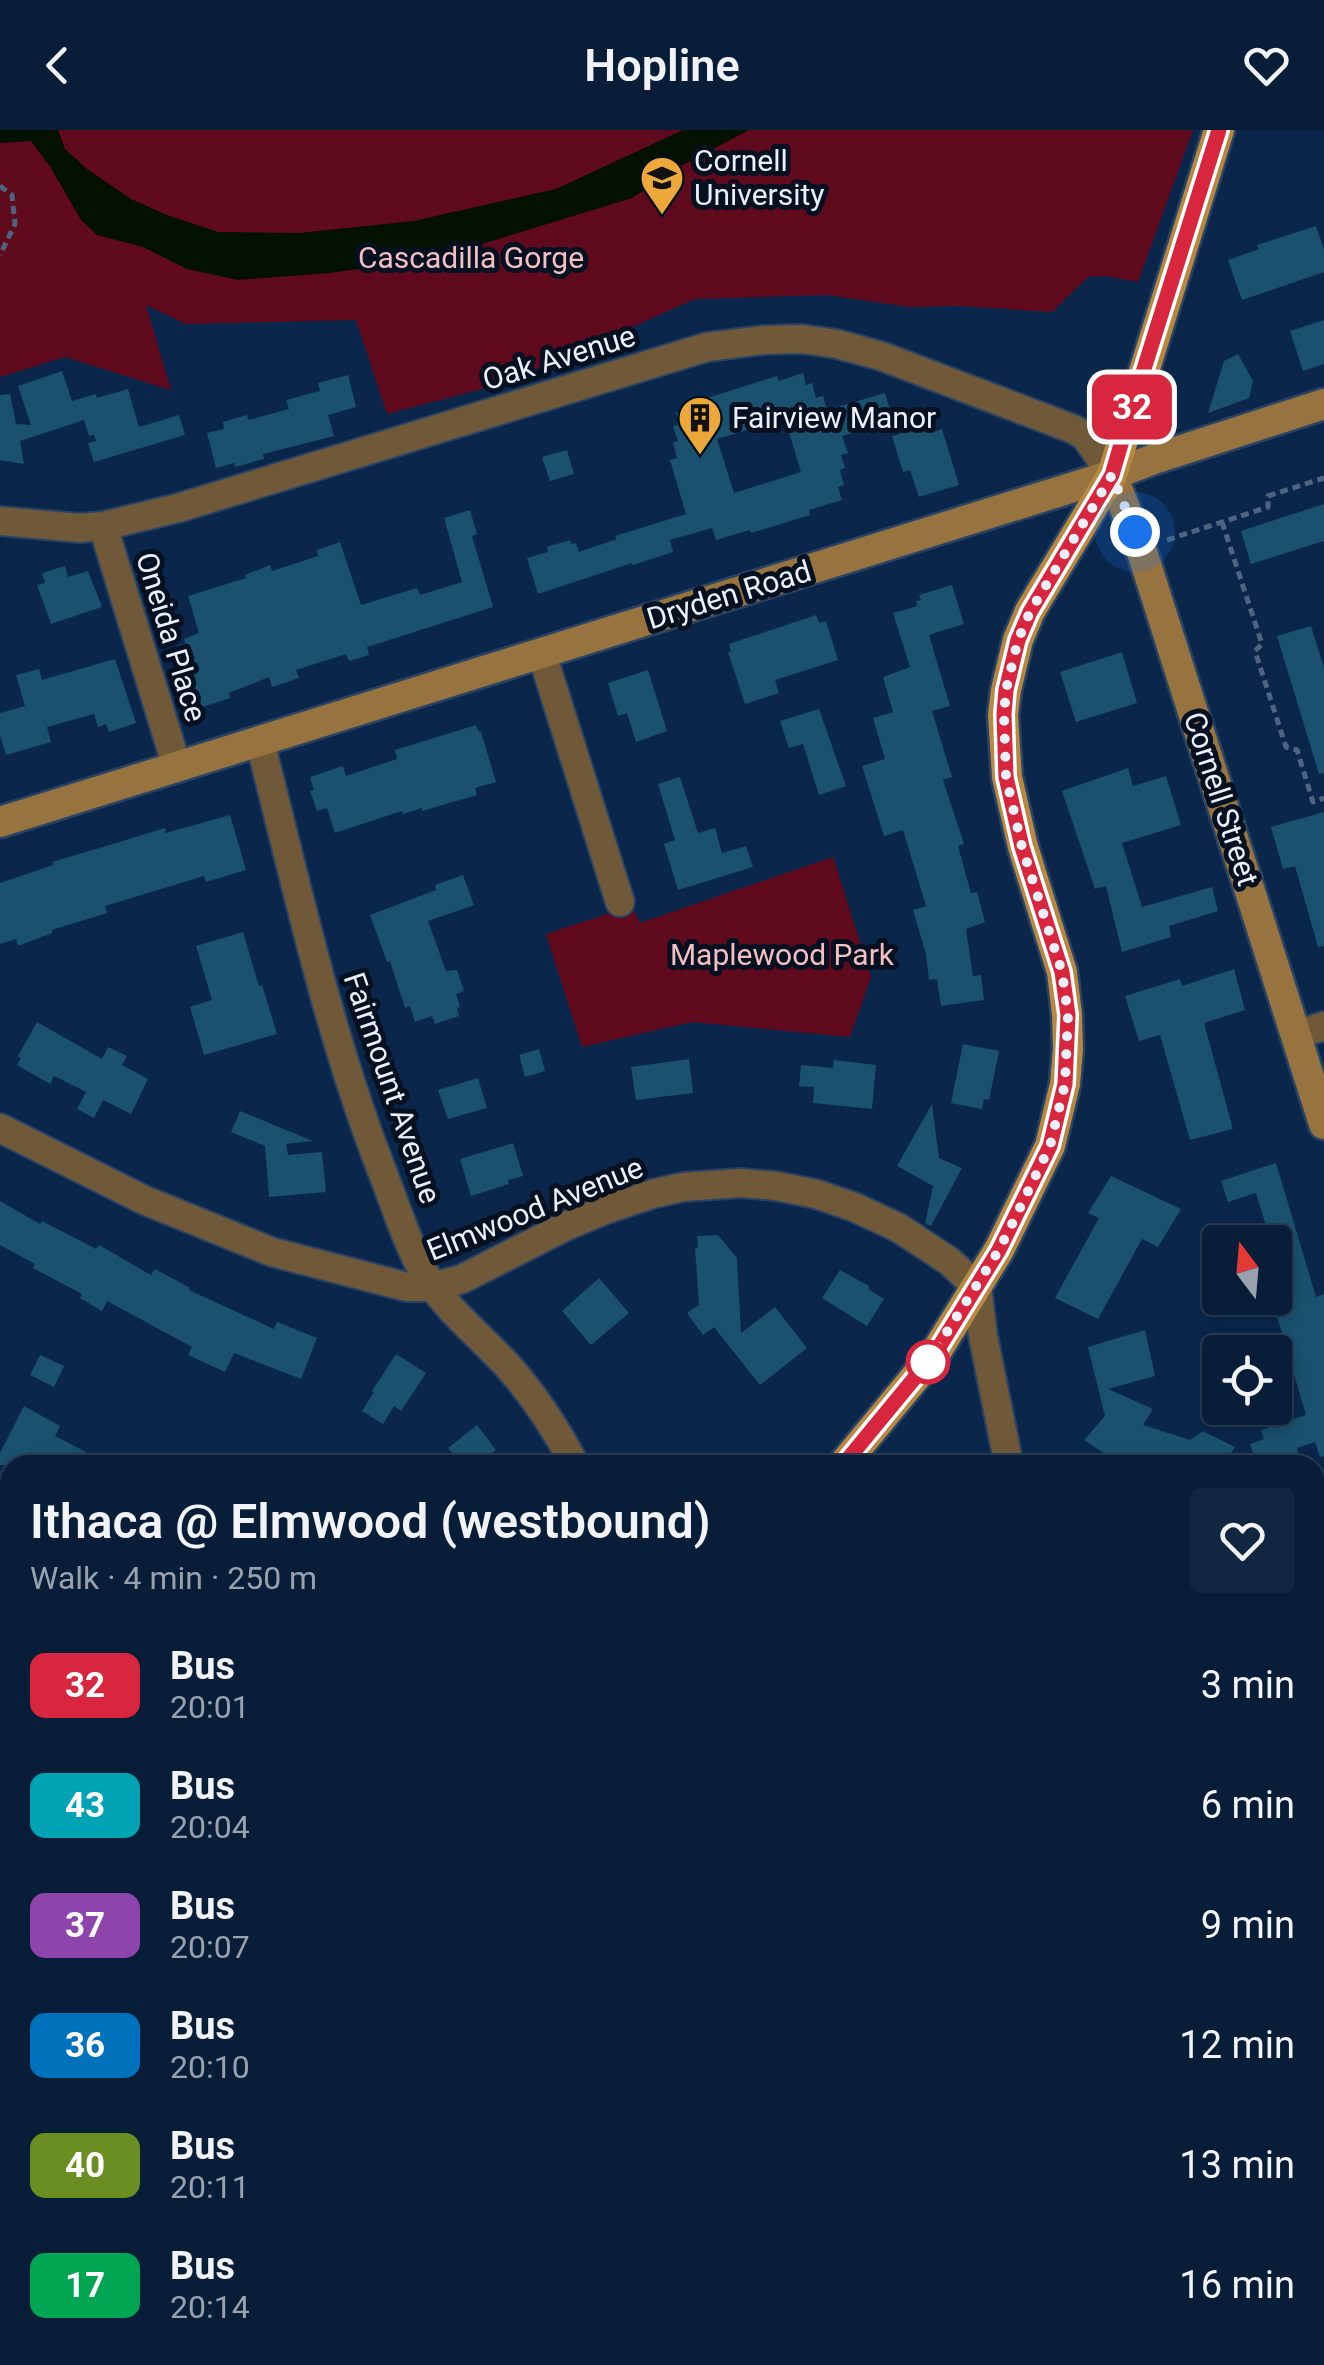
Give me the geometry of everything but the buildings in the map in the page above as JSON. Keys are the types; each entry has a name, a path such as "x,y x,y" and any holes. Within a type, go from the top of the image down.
{"main road":[{"path":"851,1455 928,1363 977,1287 1050,1146 1065,1084 1068,1015 1062,972 1022,847 1006,777 1006,690 1018,640 1030,612 1112,475 1219,130"}],"street":[{"name":"Oak Avenue","path":"0,521 54,527 103,526 178,508 707,348 764,340 837,344 1051,418 1085,436 1112,475"},
{"name":"Dryden Road","path":"0,822 1112,475 1324,404"},
{"name":"Cornell Street","path":"1112,475 1310,1031 1324,1124"},
{"name":"Oneida Place","path":"103,526 177,767"},
{"path":"542,654 620,902"},
{"name":"Fairmount Avenue","path":"260,742 326,1004 372,1143 416,1257 433,1287 533,1396 570,1455"},
{"name":"Elmwood Avenue","path":"0,1128 144,1200 272,1252 392,1284 451,1284 606,1209 683,1187 740,1184 816,1194 854,1207 899,1228 949,1261 977,1287"},
{"path":"977,1287 1009,1455"}],"path":[{"path":"0,186 12,195 14,224 0,255"},
{"path":"1164,541 1268,507 1268,496 1324,478"},
{"path":"1222,522 1262,644 1255,651 1286,747 1297,750 1313,802 1324,798"}],"green space":[{"name":"Cascadilla Gorge","path":"0,130 1193,130 1138,282 1088,277 1052,312 909,307 827,295 695,299 508,382 387,414 356,320 186,324 146,305 171,390 65,357 0,377"},
{"name":"Maplewood Park","path":"833,857 871,977 850,1037 692,1022 582,1047 546,934 632,906 640,923"}],"shaded area":[{"path":"0,130 58,130 65,149 87,169 131,199 167,215 218,232 299,233 414,221 556,189 683,130 749,130 677,168 632,198 433,259 238,280 187,269 143,247 97,235 81,220 31,141 0,143"}],"bus line":[{"name":"32","path":"851,1455 936,1352 999,1250 1050,1146 1065,1084 1068,1015 1062,972 1022,847 1006,777 1006,690 1018,640 1030,612 1112,475 1219,130"}],"place":[{"name":"Cornell University","path":"662,216"},
{"name":"Fairview Manor","path":"700,456"}],"route":[{"path":"928,1362 1016,1216 1050,1146 1065,1084 1068,1015 1062,972 1022,847 1004,759 1006,690 1018,640 1030,612 1112,475 1135,532"}]}
